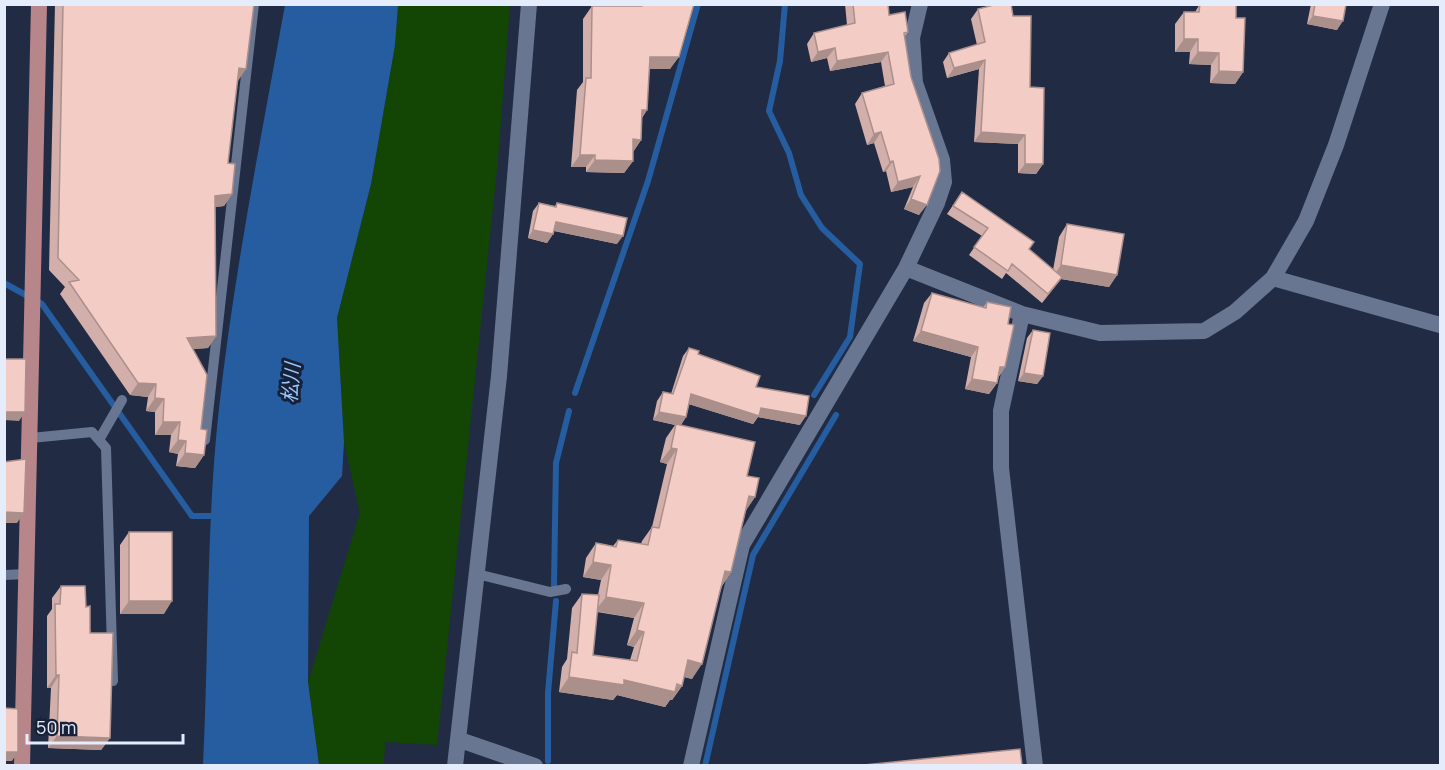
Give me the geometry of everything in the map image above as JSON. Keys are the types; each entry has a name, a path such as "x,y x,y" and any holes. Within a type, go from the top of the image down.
{"main road":[{"path":"22,765 39,4"}],"street":[{"path":"455,765 499,376 529,4"},
{"path":"691,765 742,545 906,268 937,203 944,182 942,160 915,83 912,38 920,4"},
{"path":"906,268 1022,314 1100,333 1204,331 1235,312 1273,278 1305,220 1327,167 1382,4"},
{"path":"1273,278 1440,325"},
{"path":"1022,314 1000,411 1001,468 1035,765"},
{"path":"459,740 535,765"}],"lane":[{"path":"205,440 254,4"},
{"path":"99,440 122,400"},
{"path":"31,438 92,432 106,448 112,681"},
{"path":"4,575 28,574"},
{"path":"477,574 550,592 566,589"}],"green space":[{"path":"398,5 510,5 498,159 437,745 386,742 383,765 319,765 308,682 360,513 344,442 337,319 371,184 395,45"}],"water":[{"name":"松川","path":"285,5 398,5 395,45 371,184 337,318 344,442 342,476 309,516 308,682 319,765 203,765 212,497 219,408 240,256"}],"building":[{"path":"63,4 254,4 246,69 239,68 228,163 235,164 232,194 215,196 216,336 187,338 207,375 201,429 207,430 204,455 185,453 186,441 178,440 180,422 163,422 164,399 155,398 156,384 138,383 69,282 79,280 58,258"},
{"path":"643,4 694,4 679,57 650,57 647,110 642,110 641,140 633,139 633,161 595,160 595,155 580,155 586,78 591,78 592,6 642,6"},
{"path":"853,4 888,4 889,15 905,12 908,32 904,33 911,77 939,159 940,171 927,205 911,199 920,176 898,182 893,161 890,162 881,132 874,134 862,93 894,84 888,52 837,61 835,48 818,52 814,33 855,23"},
{"path":"998,4 1011,4 1013,16 1031,16 1030,87 1044,88 1043,164 1025,164 1025,135 981,132 985,60 954,68 949,53 985,42 978,9"},
{"path":"1200,4 1236,5 1236,18 1245,18 1243,72 1219,71 1219,53 1198,52 1198,39 1184,39 1184,12 1199,12"},
{"path":"1315,4 1346,4 1343,21 1313,16"},
{"path":"962,192 1034,242 1029,249 1062,277 1048,294 1012,264 1008,271 974,247 988,228 953,206"},
{"path":"539,203 556,207 557,203 627,218 623,236 556,222 553,234 533,230"},
{"path":"1067,224 1124,234 1117,275 1061,265"},
{"path":"932,293 986,308 987,302 1011,307 1008,324 1014,325 1005,367 1000,367 997,383 972,379 978,347 921,331"},
{"path":"1033,330 1050,333 1043,376 1024,373"},
{"path":"689,348 699,351 698,354 760,376 756,387 809,396 806,416 761,408 759,416 691,394 686,417 659,412 663,392 673,394"},
{"path":"4,359 26,359 25,412 4,412"},
{"path":"676,424 755,442 747,476 759,478 755,497 749,496 731,572 725,571 702,664 688,660 682,686 677,684 675,692 624,680 624,685 569,677 572,652 577,653 582,594 599,595 593,655 637,661 644,632 637,630 644,603 606,597 611,565 593,562 596,543 616,547 618,540 648,545 652,527 659,528 677,449 671,448"},
{"path":"26,459 24,513 4,512 4,462"},
{"path":"129,532 172,532 172,601 129,601"},
{"path":"61,586 85,586 86,607 90,606 90,633 113,633 110,738 57,736 59,675 56,675 55,604 60,604"},
{"path":"4,708 18,709 18,752 4,752"},
{"path":"1020,749 1022,765 864,765"}],"waterway":[{"path":"575,393 648,181 698,4"},
{"path":"785,4 780,61 769,111 789,153 801,195 822,228 860,264 850,337 814,395"},
{"path":"4,283 42,304 192,516 219,516"},
{"path":"554,585 556,463 569,411"},
{"path":"705,766 753,555 836,415"},
{"path":"548,761 548,693 556,601"}]}
